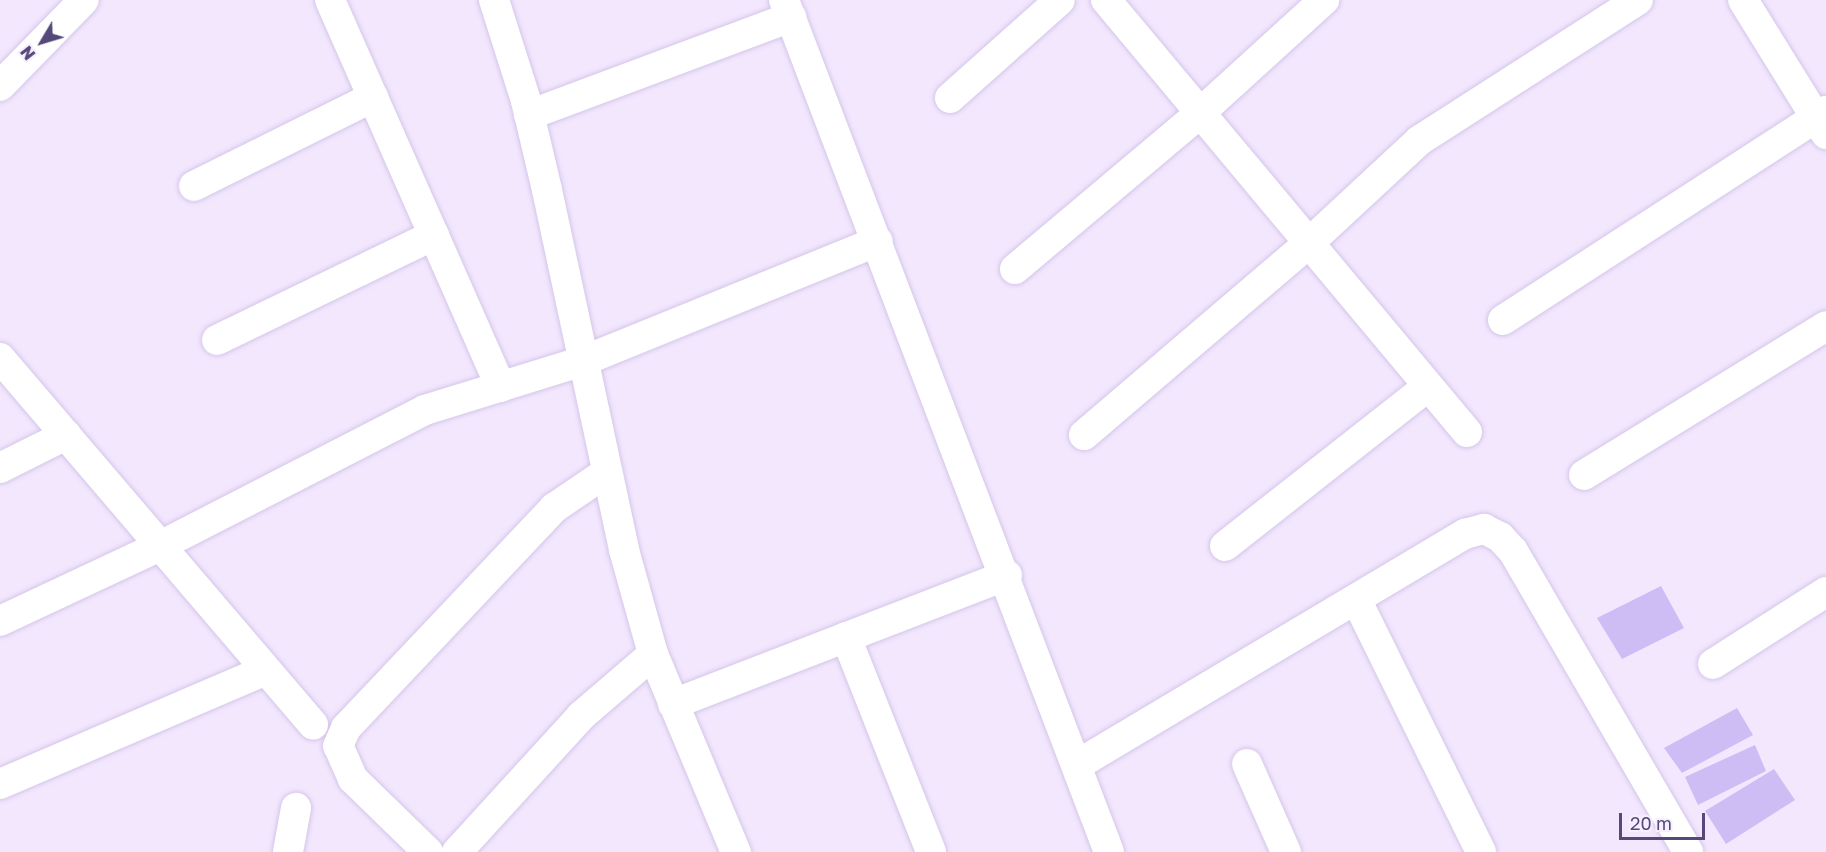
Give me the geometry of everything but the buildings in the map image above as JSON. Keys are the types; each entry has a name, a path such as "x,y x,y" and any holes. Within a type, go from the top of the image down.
{"street":[{"path":"0,86 84,0"},
{"path":"330,0 501,387"},
{"path":"494,0 530,115 607,472 653,654 736,852"},
{"path":"950,98 1060,0"},
{"path":"1106,0 1467,432"},
{"path":"1015,269 1200,113 1324,0"},
{"path":"1084,435 1309,243 1420,140 1638,0"},
{"path":"1503,320 1823,121 1743,0"},
{"path":"530,115 788,9 1007,575 1077,765 1101,850"},
{"path":"194,186 373,97"},
{"path":"217,340 434,235"},
{"path":"0,621 160,546 425,410 583,361 878,241"},
{"path":"1584,475 1826,326"},
{"path":"0,358 313,725"},
{"path":"1225,546 1428,386"},
{"path":"0,468 66,435"},
{"path":"428,852 353,779 338,746 346,728 554,508 607,472"},
{"path":"1077,765 1465,534 1484,529 1500,537 1514,551 1688,852"},
{"path":"673,704 1007,575"},
{"path":"1713,664 1826,592"},
{"path":"1356,599 1481,852"},
{"path":"846,637 931,852"},
{"path":"457,852 581,716 653,654"},
{"path":"0,784 266,670"},
{"path":"1247,764 1286,852"},
{"path":"288,852 296,808"}]}
